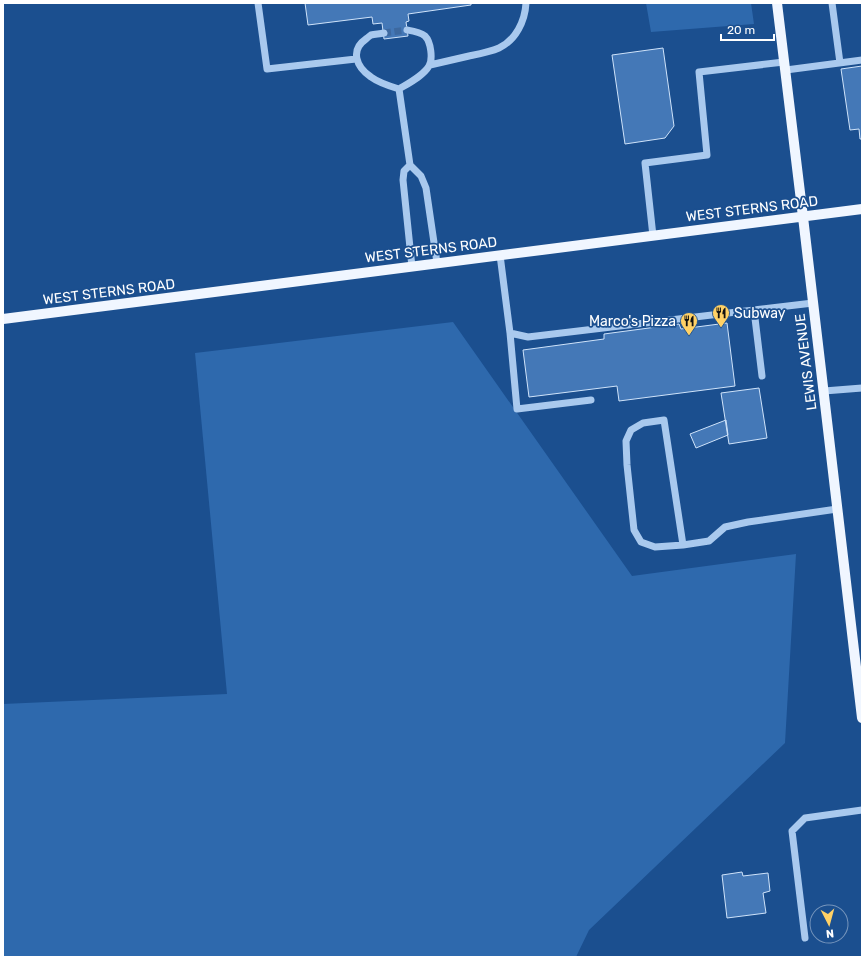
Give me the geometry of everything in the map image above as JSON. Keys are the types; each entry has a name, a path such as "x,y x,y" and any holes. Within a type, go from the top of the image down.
{"main road":[{"name":"LEWIS AVENUE","path":"777,3 862,718"},
{"name":"WEST STERNS ROAD","path":"3,320 803,217 862,208"}],"lane":[{"path":"258,3 267,69 356,59"},
{"path":"399,89 423,73 430,65 487,52 499,48 510,41 520,28 526,3"},
{"path":"832,3 840,63"},
{"path":"407,30 424,36 429,43 431,52 430,65"},
{"path":"384,33 371,35 361,42 357,50 356,59 362,69 370,76 382,83 399,89"},
{"path":"653,236 645,163 707,155 699,72 840,63 862,60"},
{"path":"399,89 410,165 421,176 426,188 437,263"},
{"path":"410,165 404,171 403,180 412,267"},
{"path":"500,255 510,333 517,409 591,400"},
{"path":"510,333 528,337 813,303"},
{"path":"754,310 762,376"},
{"path":"824,391 862,388"},
{"path":"683,545 664,420 643,423 631,430 626,441 634,530 641,542 655,546 683,545 709,541 725,527 748,522 837,509"},
{"path":"805,938 792,831 804,818 862,810"}],"shaded area":[{"path":"646,3 751,3 754,24 651,32"},
{"path":"453,322 632,576 796,554 785,743 589,930 576,957 3,957 3,704 227,694 195,353"}],"building":[{"path":"305,3 471,3 471,5 408,14 409,21 406,22 408,36 384,39 382,23 373,24 372,17 308,25"},
{"path":"663,48 674,126 665,138 625,144 612,55"},
{"path":"862,66 862,139 860,139 859,129 850,130 841,69"},
{"path":"727,323 735,386 619,401 617,386 529,397 523,350 604,339 604,334 679,324 681,329"},
{"path":"759,388 767,438 729,444 721,393"},
{"path":"726,420 728,435 696,448 690,434"},
{"path":"742,872 743,876 768,873 770,891 763,893 766,913 727,918 722,875"}],"tunnel":[{"path":"384,33 407,30"}],"place":[{"name":"Subway","path":"721,328"},
{"name":"Marco's Pizza","path":"689,336"}]}
